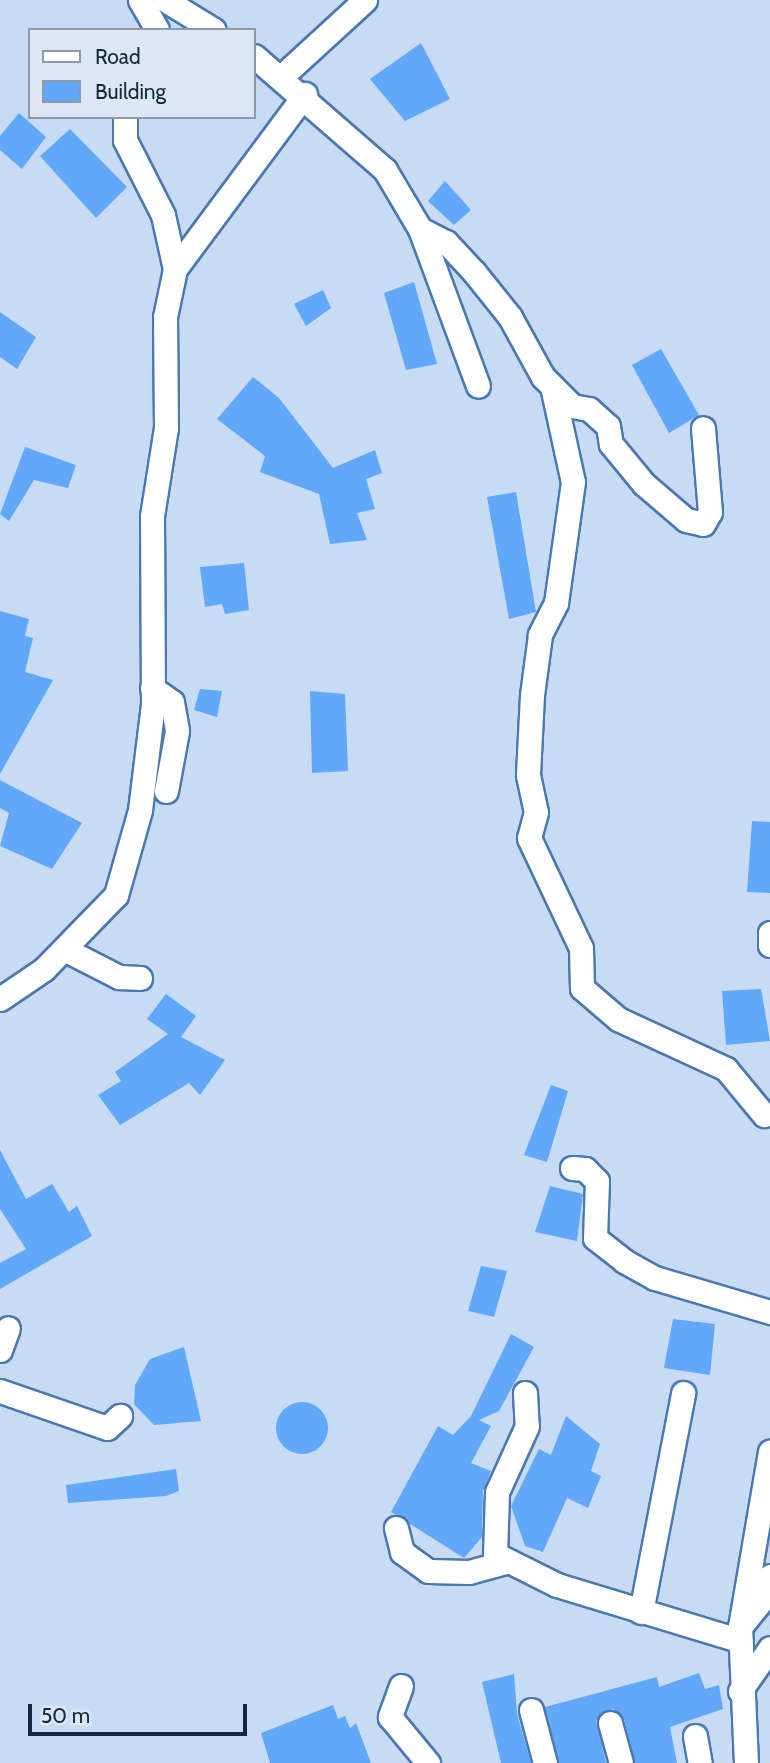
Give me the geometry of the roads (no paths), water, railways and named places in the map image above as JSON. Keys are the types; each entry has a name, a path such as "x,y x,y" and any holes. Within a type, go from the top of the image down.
{"street":[{"path":"140,0 155,28"},
{"path":"165,0 212,28"},
{"path":"281,77 365,0"},
{"path":"256,58 305,94 385,170 420,229 478,386"},
{"path":"175,270 305,94"},
{"path":"0,999 64,949 116,895 140,810 152,688 152,516 166,428 165,317 175,270 163,215 125,140 125,119"},
{"path":"420,229 446,242 474,272 552,386 608,426 611,444 664,503 704,524 710,512 703,428"},
{"path":"552,386 573,482 555,603 540,635 531,695 528,775 536,812 529,838 582,948 582,988 618,1019 726,1069 764,1115"},
{"path":"152,688 172,702 177,731 166,791"},
{"path":"770,933 770,945"},
{"path":"64,949 119,977 141,978"},
{"path":"572,1168 585,1169 597,1181 595,1238 624,1261 655,1278 770,1312"},
{"path":"0,1350 8,1328"},
{"path":"0,1391 88,1424 107,1428 120,1416"},
{"path":"525,1393 527,1426 497,1492 495,1554 557,1585 641,1612 740,1634"},
{"path":"641,1612 683,1393"},
{"path":"746,1763 740,1690 740,1634 770,1452"},
{"path":"396,1528 402,1552 428,1571 469,1572 509,1561"},
{"path":"740,1634 763,1599 770,1576"},
{"path":"740,1690 770,1648"},
{"path":"401,1686 390,1717 428,1763"},
{"path":"531,1710 545,1763"},
{"path":"610,1723 621,1763"},
{"path":"695,1736 699,1763"}]}
